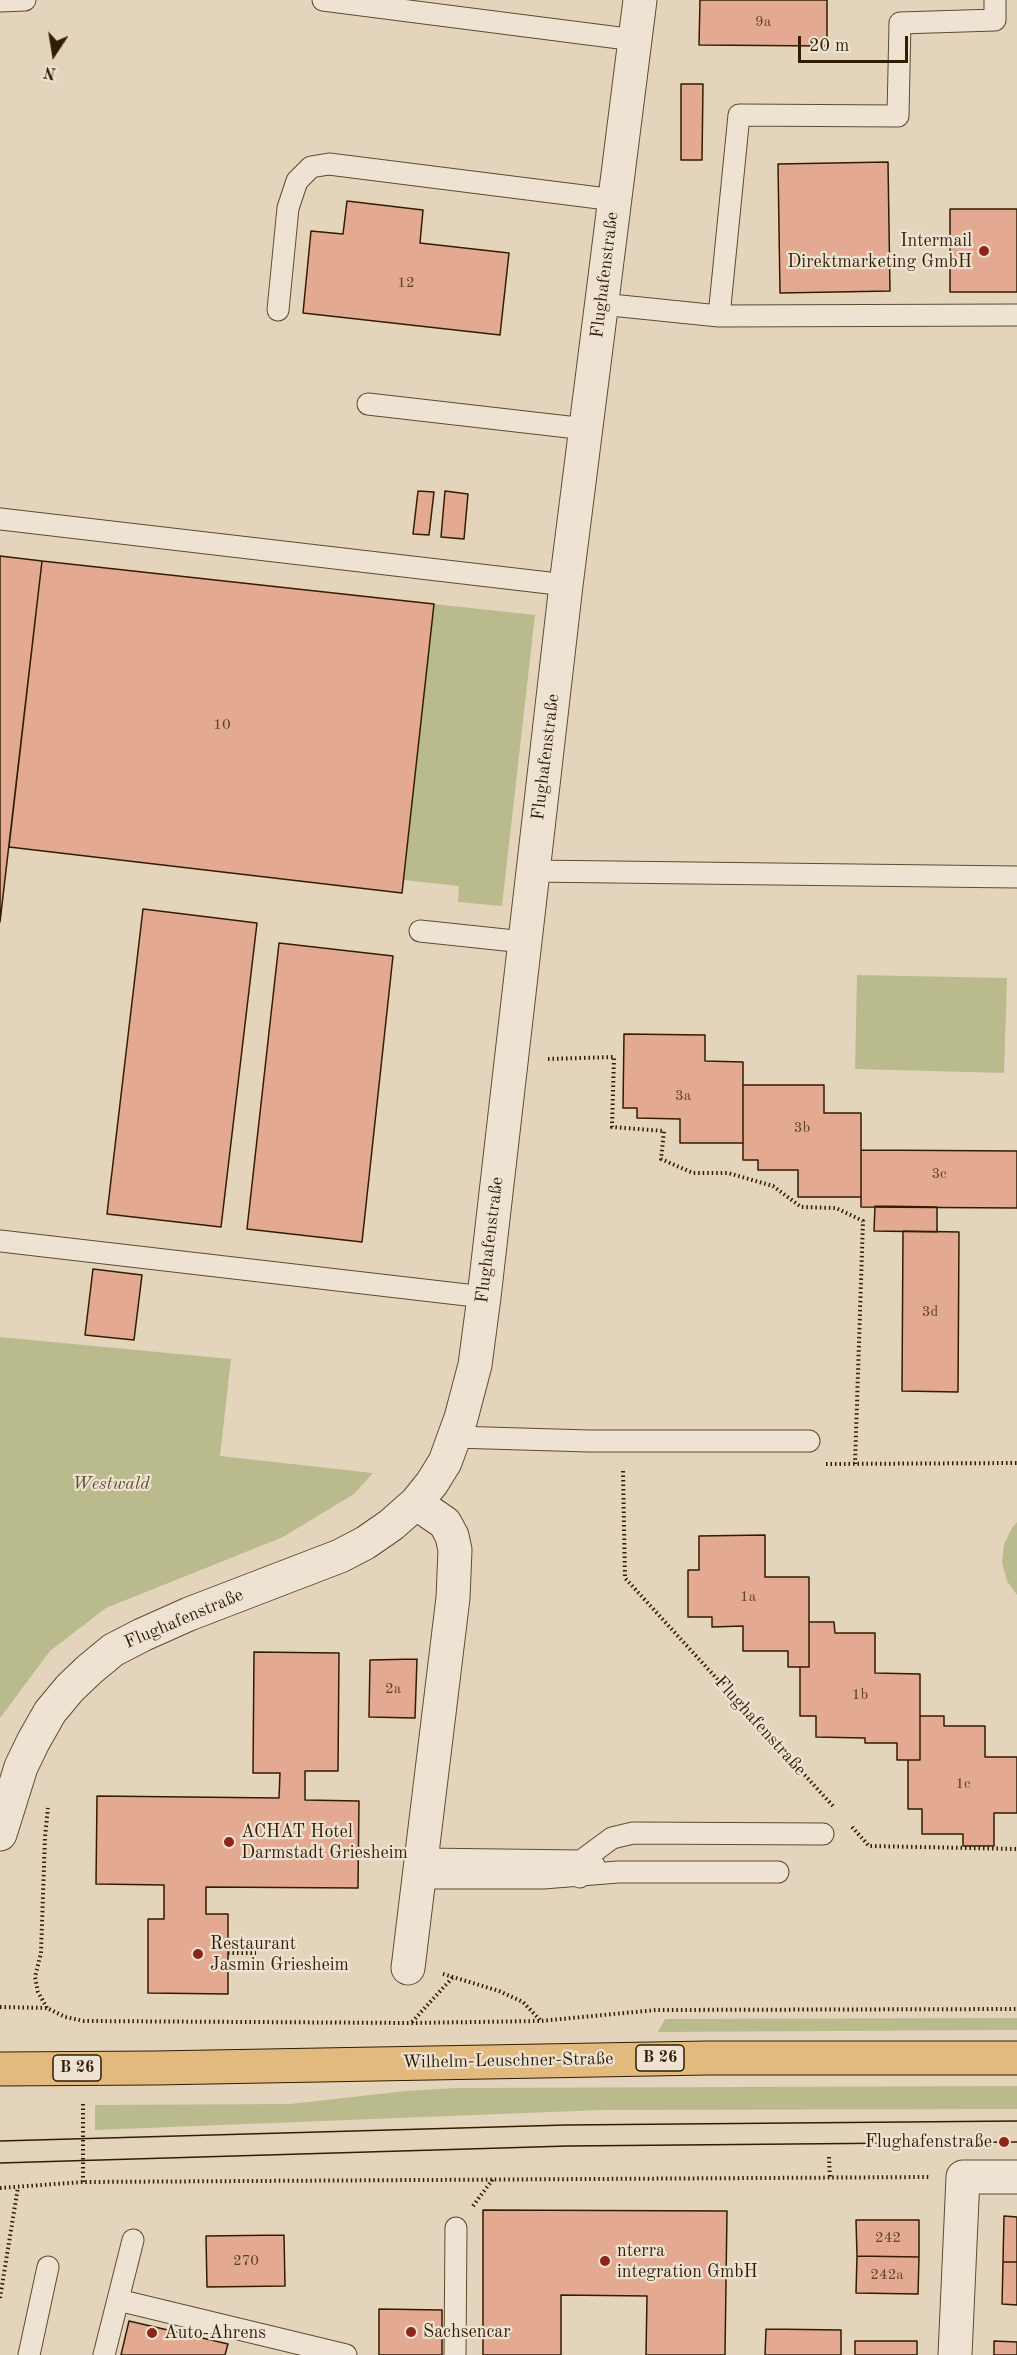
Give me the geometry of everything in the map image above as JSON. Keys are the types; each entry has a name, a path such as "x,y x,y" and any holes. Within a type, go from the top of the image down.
{"main road":[{"name":"Wilhelm-Leuschner-Straße","path":"0,2069 707,2058 1017,2058"}],"street":[{"name":"Flughafenstraße","path":"0,1835 21,1767 50,1712 70,1688 113,1650 189,1614 340,1556 365,1543 391,1525 416,1503 445,1462 454,1437 475,1365 484,1297 566,585 640,0"},
{"path":"408,1968 453,1598 455,1550 452,1536 445,1523 416,1503"},
{"path":"955,2355 963,2177 1017,2177"}],"lane":[{"path":"0,0 25,0"},
{"path":"323,0 635,40"},
{"path":"718,316 739,115 898,116 900,23 995,20 995,0"},
{"path":"278,310 288,208 297,181 311,167 329,164 615,200"},
{"path":"601,304 718,316 1017,315"},
{"path":"368,404 586,429"},
{"path":"0,519 566,585"},
{"path":"532,872 1017,877"},
{"path":"420,931 524,942"},
{"path":"0,1241 484,1297"},
{"path":"454,1437 589,1441 809,1441"},
{"path":"580,1869 612,1838 633,1833 823,1834"},
{"path":"421,1868 778,1872"},
{"path":"455,2355 456,2228"},
{"path":"104,2355 133,2240"},
{"path":"29,2355 48,2267"},
{"path":"118,2300 346,2355"}],"path":[{"path":"511,1060 614,1057 612,1127 664,1131 662,1159 693,1173 728,1173 773,1186 801,1207 836,1208 863,1221 855,1464"},
{"name":"Flughafenstraße","path":"622,1468 626,1578 838,1811"},
{"path":"47,2008 38,1992 35,1977 41,1953 45,1837 49,1799"},
{"path":"845,1820 869,1846 1017,1849"},
{"path":"228,1953 256,1953"},
{"path":"408,1968 453,1976 523,2002 540,2021"},
{"path":"411,2023 453,1976"},
{"path":"0,2007 47,2008 65,2018 84,2022 411,2023 540,2021 656,2010 1017,2009"},
{"path":"83,2029 84,2022"},
{"path":"83,2106 83,2182"},
{"path":"829,2157 830,2178"},
{"path":"0,2188 83,2182 963,2177"},
{"path":"0,2298 18,2187"}],"green space":[{"path":"434,604 535,615 502,906 458,902 459,886 403,880"},
{"path":"857,975 1007,978 1004,1073 855,1069"},
{"name":"Westwald","path":"0,1337 231,1359 220,1456 373,1473 354,1494 283,1537 106,1608 50,1651 0,1718"},
{"path":"1017,1522 1017,1595 1007,1581 1002,1563 1004,1544"},
{"path":"1017,2018 1017,2030 658,2032 665,2019"},
{"path":"1017,2086 1017,2109 602,2110 95,2130 95,2105 290,2104 406,2091 456,2088"}],"building":[{"path":"700,0 827,0 827,46 699,45"},
{"path":"681,84 703,84 702,160 681,160"},
{"path":"888,162 890,291 780,293 778,164"},
{"path":"347,201 423,210 420,243 509,253 500,335 303,313 311,231 343,234"},
{"name":"Intermail Direktmarketing GmbH","path":"950,209 1017,209 1017,292 950,292"},
{"path":"418,491 434,492 429,535 413,534"},
{"path":"445,491 468,494 464,539 441,537"},
{"path":"0,556 42,561 0,922"},
{"path":"42,561 434,604 402,893 9,847"},
{"path":"143,909 257,923 221,1227 107,1214"},
{"path":"279,943 393,956 362,1242 247,1229"},
{"path":"624,1034 705,1035 705,1061 743,1062 743,1143 680,1143 680,1119 637,1118 637,1108 623,1108"},
{"path":"743,1085 824,1085 824,1113 861,1113 861,1197 798,1197 798,1170 758,1170 758,1160 743,1160"},
{"path":"861,1150 1017,1151 1017,1208 861,1207"},
{"path":"875,1206 937,1207 937,1232 874,1231"},
{"path":"903,1231 959,1232 958,1392 902,1391"},
{"path":"93,1269 142,1275 134,1340 85,1335"},
{"path":"765,1535 765,1577 809,1577 809,1667 788,1667 788,1651 743,1651 743,1626 712,1627 712,1617 688,1617 688,1570 699,1570 699,1536"},
{"path":"809,1622 834,1622 835,1633 875,1633 875,1673 920,1674 920,1760 897,1760 897,1743 865,1743 865,1738 816,1737 816,1716 800,1716 800,1667 809,1667"},
{"path":"254,1652 339,1653 338,1771 305,1771 305,1800 359,1801 358,1888 206,1887 206,1914 228,1914 228,1994 148,1993 148,1919 164,1919 164,1885 96,1884 97,1796 279,1798 280,1773 253,1773"},
{"path":"417,1659 415,1718 369,1717 370,1660"},
{"path":"920,1716 944,1716 944,1726 985,1726 985,1757 1017,1757 1017,1813 994,1813 994,1846 963,1846 963,1834 922,1834 922,1809 908,1809 908,1760 920,1760"},
{"name":"nterra integration GmbH","path":"483,2210 727,2211 725,2355 646,2355 647,2296 561,2295 561,2355 483,2355"},
{"path":"1004,2216 1017,2217 1017,2262 1003,2262"},
{"path":"856,2220 919,2220 919,2257 857,2256"},
{"path":"284,2235 285,2286 207,2287 206,2236"},
{"path":"857,2256 919,2257 918,2294 856,2293"},
{"path":"1003,2262 1017,2262 1017,2305 1002,2304"},
{"name":"Sachsencar","path":"379,2309 442,2310 442,2355 379,2355"},
{"name":"Auto-Ahrens","path":"129,2321 228,2344 225,2355 121,2355"},
{"path":"766,2329 841,2330 841,2355 765,2355"},
{"path":"855,2341 917,2341 917,2355 855,2355"},
{"path":"994,2341 1017,2342 1017,2355 994,2355"}],"tram line":[{"path":"0,2141 566,2125 1017,2121"},
{"path":"0,2163 568,2146 1017,2142"}],"place":[{"name":"Intermail Direktmarketing GmbH","path":"984,251"},
{"name":"ACHAT Hotel Darmstadt Griesheim","path":"229,1842"},
{"name":"Restaurant Jasmin Griesheim","path":"198,1954"},
{"name":"Flughafenstraße","path":"1004,2142"},
{"name":"nterra integration GmbH","path":"605,2261"},
{"name":"Sachsencar","path":"411,2332"},
{"name":"Auto-Ahrens","path":"152,2333"}]}
